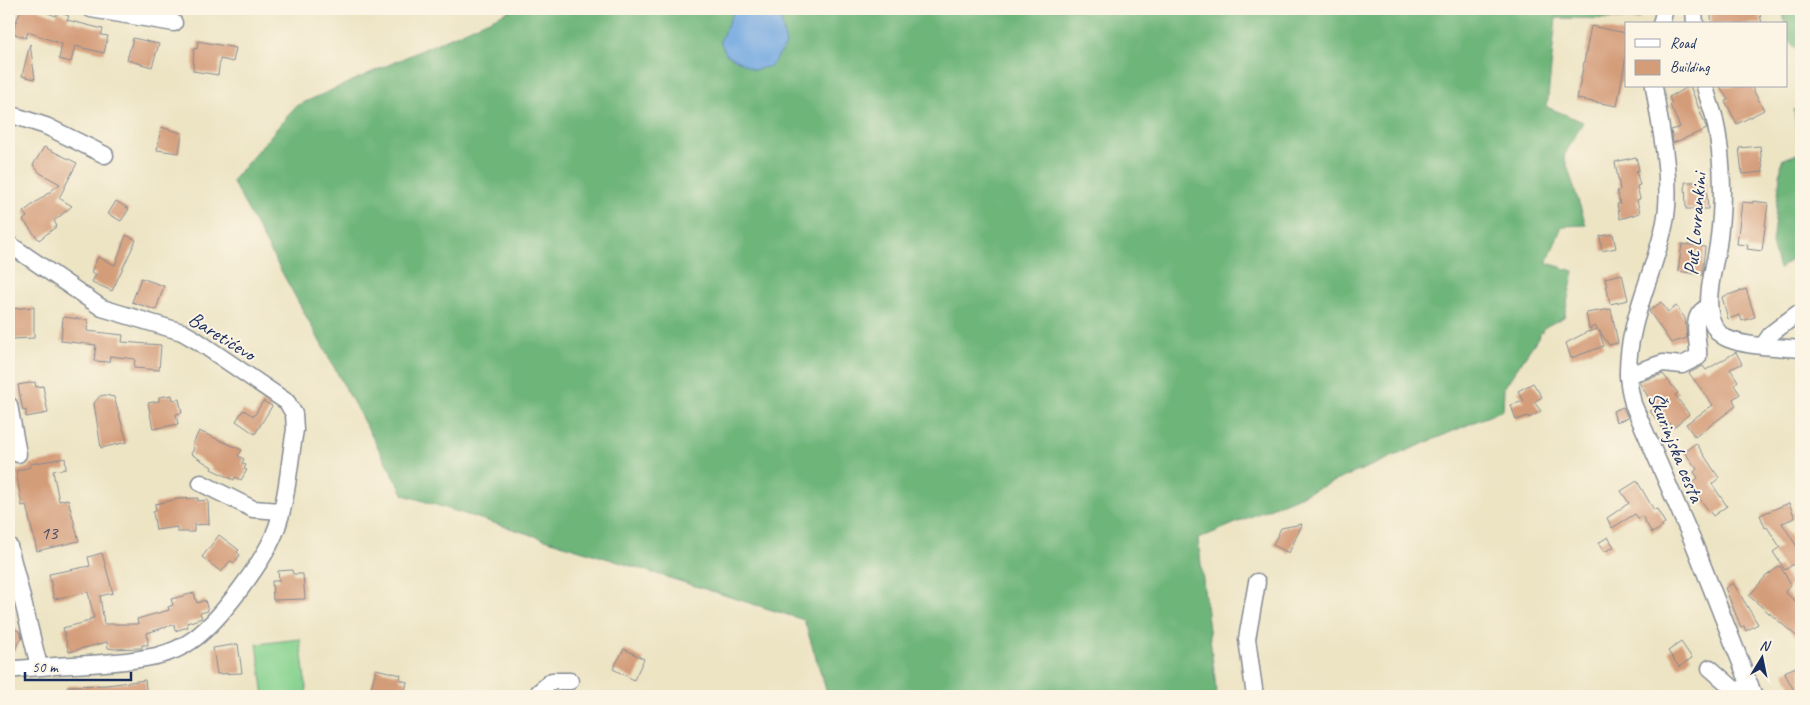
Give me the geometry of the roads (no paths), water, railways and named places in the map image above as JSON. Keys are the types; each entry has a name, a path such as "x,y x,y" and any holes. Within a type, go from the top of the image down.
{"street":[{"path":"91,9 174,23"},
{"path":"1662,22 1665,9"},
{"path":"1694,9 1695,22"},
{"name":"Škurinjska cesta","path":"1654,88 1659,176 1667,192 1665,222 1641,284 1628,375 1633,404 1694,544 1744,692"},
{"name":"Put Lovrankini","path":"1706,88 1717,132 1723,184 1722,211 1709,307 1713,323 1720,334 1730,340 1745,344 1764,344 1801,349"},
{"path":"9,114 46,126 105,155"},
{"name":"Baretićevo","path":"9,244 102,308 182,332 287,402 294,414 296,430 276,533 265,553 214,619 194,639 175,650 156,656 120,661 39,666 9,670"},
{"name":"Put Lovrankini","path":"1628,375 1663,363 1682,365 1698,357 1696,324 1702,311 1709,307"},
{"path":"1764,344 1772,333 1797,314"},
{"path":"9,405 18,454"},
{"path":"201,483 254,509 281,511"},
{"path":"9,546 11,563 39,666"},
{"path":"1255,696 1247,639 1257,582"},
{"path":"1710,668 1744,692"},
{"path":"538,696 539,692 552,681 570,680"}],"water":[{"path":"735,9 779,10 786,45 771,66 754,70 726,54 720,41"}]}
